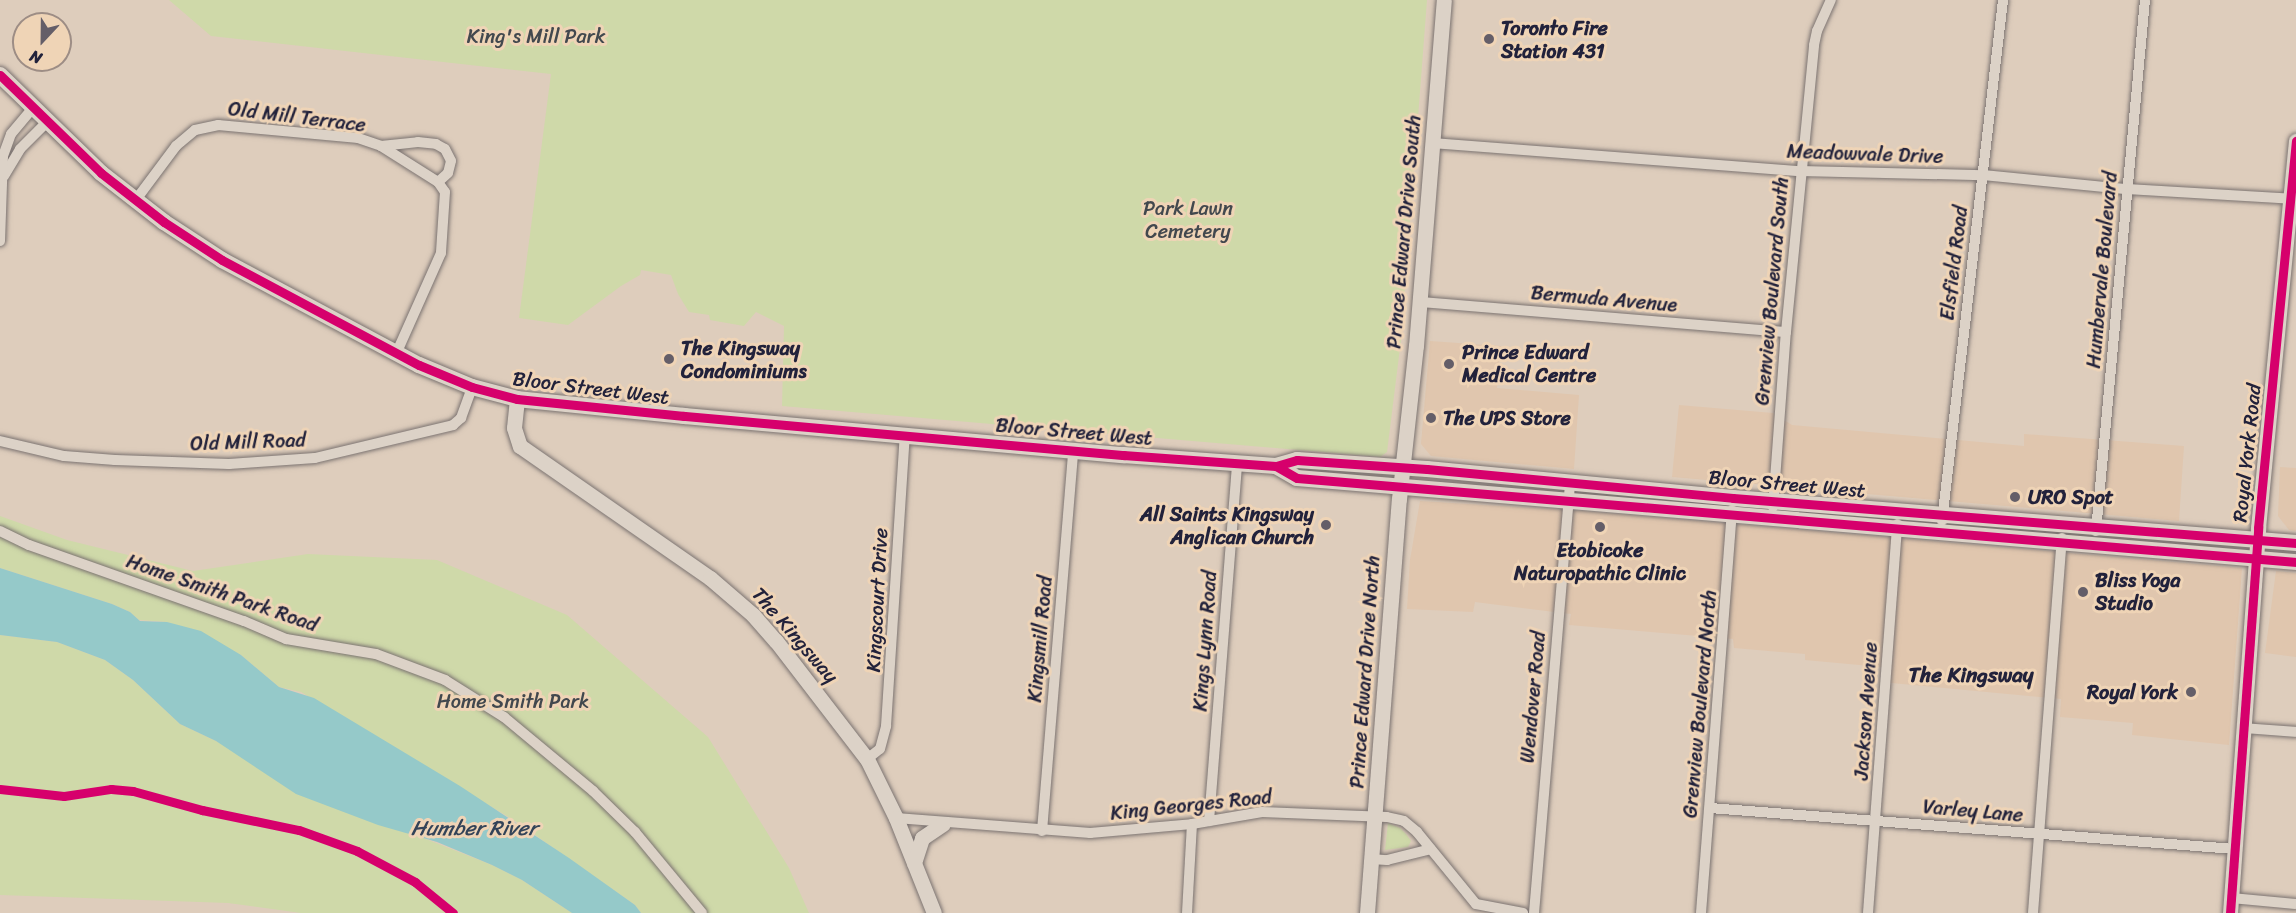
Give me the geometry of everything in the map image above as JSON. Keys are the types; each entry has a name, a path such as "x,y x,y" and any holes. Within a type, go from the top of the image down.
{"main road":[{"name":"Bloor Street West","path":"0,75 101,173 135,201 222,260 396,354 472,387 517,399 905,436 1237,464 1276,466 1297,460 1402,467 1570,483 1733,506"},
{"name":"Bloor Street West","path":"1276,466 1297,478 1568,500 1733,506 2062,534 2257,539 2296,543"},
{"name":"Bloor Street West","path":"2096,535 2296,562"}],"street":[{"name":"Prince Edward Drive South","path":"1400,487 1420,302 1444,0"},
{"name":"Grenview Boulevard South","path":"1773,509 1800,171 1814,45 1817,31 1831,0"},
{"name":"Elsfield Road","path":"1942,524 2003,0"},
{"name":"Humbervale Boulevard","path":"2096,535 2145,0"},
{"path":"0,240 5,145 33,108"},
{"path":"4,176 20,149 47,122"},
{"name":"Old Mill Terrace","path":"135,201 176,146 195,130 218,125 358,138 381,146 438,182 448,173 451,161 445,149 436,144 418,142 381,146"},
{"name":"Royal York Road","path":"2230,906 2255,558 2293,199 2296,141"},
{"name":"Meadowvale Drive","path":"1432,143 1800,171 1983,175 2127,189 2293,199"},
{"path":"396,354 441,253 445,192 438,182"},
{"name":"Bermuda Avenue","path":"1420,302 1786,332"},
{"name":"Old Mill Road","path":"0,441 64,456 115,460 229,464 315,458 453,425 461,418 472,387"},
{"name":"The Kingsway","path":"517,399 514,428 520,446 656,538 737,600 776,640 867,759 896,818 934,913"},
{"name":"Kingscourt Drive","path":"867,759 878,753 886,726 905,436"},
{"name":"Kingsmill Road","path":"1042,831 1073,450"},
{"name":"Kings Lynn Road","path":"1209,821 1237,464"},
{"name":"Wendover Road","path":"1533,913 1570,483"},
{"name":"Prince Edward Drive North","path":"1367,913 1400,487"},
{"name":"Grenview Boulevard North","path":"1701,913 1733,506"},
{"name":"Jackson Avenue","path":"1868,913 1897,520"},
{"name":"Home Smith Park Road","path":"0,531 29,545 244,621 286,639 376,654 445,680 504,717 593,791 635,832 702,913"},
{"path":"2033,913 2062,534"},
{"path":"2243,728 2296,732"},
{"name":"Varley Lane","path":"1710,808 2234,849"},
{"name":"King Georges Road","path":"896,818 943,824 1090,833 1192,824 1262,812 1375,815 1396,818 1410,825 1476,904 1523,913"},
{"path":"914,862 922,838 943,824"},
{"path":"1186,913 1192,824"},
{"path":"1371,859 1387,860 1431,849"},
{"path":"2230,906 2296,904"}],"shaded area":[{"path":"1430,341 1501,346 1497,388 1579,395 1574,469 1431,456 1421,444"},
{"path":"1679,405 1773,413 1792,425 2024,446 2024,434 2184,446 2179,521 1672,477"},
{"path":"2280,467 2296,468 2296,531 2289,530 2278,516"},
{"path":"1420,501 1583,511 2242,568 2229,745 2132,735 2133,723 2060,717 2061,699 1881,682 1881,667 1805,660 1805,654 1734,648 1733,639 1569,625 1571,614 1475,602 1473,612 1407,609 1410,560"},
{"path":"2276,571 2296,573 2296,657 2265,653"}],"green space":[{"name":"Park Lawn Cemetery","path":"169,0 1427,0 1401,340 1387,452 1380,457 782,406 784,326 756,312 744,326 710,320 709,315 689,312 678,294 671,275 641,270 640,275 621,286 568,325 519,318 551,74 211,36"},
{"name":"Home Smith Park","path":"0,516 67,540 193,571 308,554 437,560 567,615 708,737 789,868 809,913 641,913 635,905 515,821 301,692 279,687 241,655 167,622 139,620 130,612 112,604 0,568"},
{"path":"0,635 57,642 105,660 133,680 180,724 408,832 492,865 522,880 572,913 301,913 228,903 0,895"},
{"path":"1388,823 1400,828 1406,834 1411,841 1408,847 1385,850"}],"water":[{"name":"Humber River","path":"0,568 112,604 130,612 140,621 167,622 201,631 241,655 279,687 314,698 460,786 569,858 635,905 641,913 572,913 522,880 492,865 437,842 378,825 296,794 216,741 180,724 133,680 105,660 57,642 0,635"}],"cycle path":[{"path":"0,75 101,173 164,222 222,260 419,365 472,387 517,399 1123,455 1276,466 1297,460 1427,469 1733,498 2296,543"},
{"path":"2230,913 2258,528 2296,141"},
{"path":"1276,466 1297,478 2296,562"},
{"path":"0,789 64,796 111,789 133,791 202,810 299,830 357,851 415,882 453,913"}],"place":[{"name":"Toronto Fire Station 431","path":"1489,39"},
{"name":"The Kingsway Condominiums","path":"669,359"},
{"name":"Prince Edward Medical Centre","path":"1449,364"},
{"name":"The UPS Store","path":"1431,418"},
{"name":"URO Spot","path":"2015,497"},
{"name":"All Saints Kingsway Anglican Church","path":"1326,525"},
{"name":"Etobicoke Naturopathic Clinic","path":"1600,527"},
{"name":"Bliss Yoga Studio","path":"2083,592"},
{"name":"Royal York","path":"2191,692"}],"district":[{"name":"The Kingsway","path":"1971,675"}],"park label":[{"name":"King's Mill Park","path":"536,36"}]}
